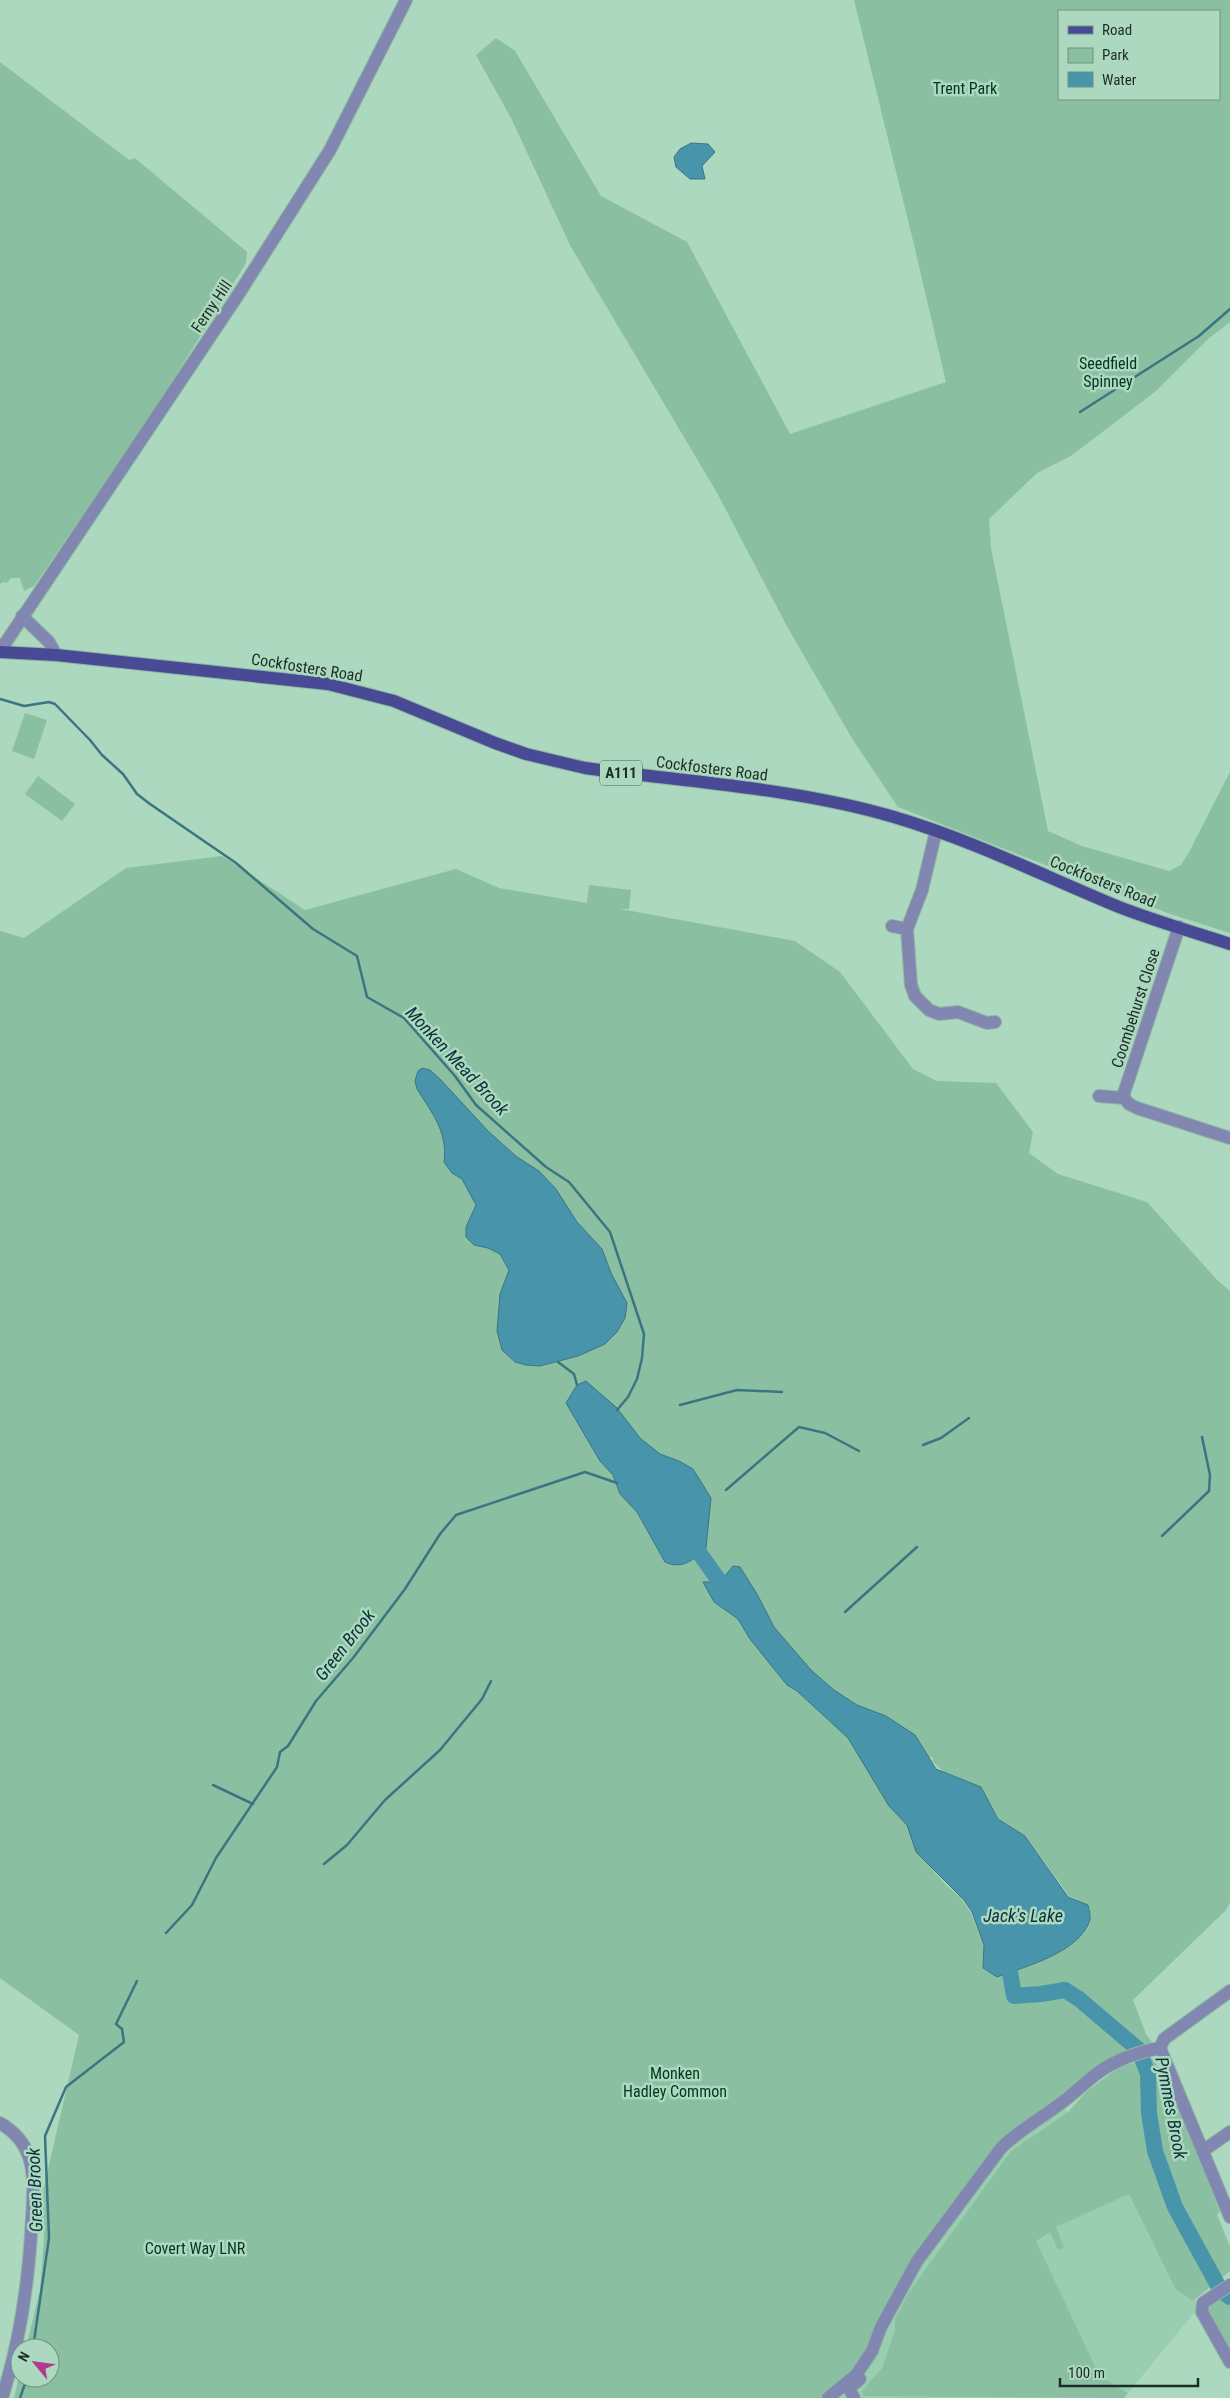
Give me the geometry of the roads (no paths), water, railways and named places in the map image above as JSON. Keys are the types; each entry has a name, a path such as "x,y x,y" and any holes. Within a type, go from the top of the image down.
{"main road":[{"name":"Cockfosters Road","path":"0,652 328,684 394,701 495,743 555,762 816,799 892,816 936,830 1122,908 1230,944"}],"street":[{"name":"Ferny Hill","path":"0,652 22,616 238,295 330,150 406,0"},
{"path":"22,616 49,642 56,656"},
{"path":"936,830 922,890 907,929 911,985 921,1005 939,1014 958,1012 987,1023 995,1022"},
{"path":"892,926 907,929"},
{"name":"Coombehurst Close","path":"1124,1098 1124,1093 1178,927"},
{"path":"1098,1096 1124,1098 1129,1104 1137,1108 1230,1138"},
{"path":"828,2398 856,2375 872,2352 889,2312 917,2261 1001,2148 1070,2097 1097,2073 1116,2062 1162,2043 1230,1991"},
{"path":"1162,2043 1230,2217"},
{"path":"0,2123 18,2137 30,2159 33,2192 27,2283 20,2326 2,2398"},
{"path":"1204,2150 1230,2132"},
{"path":"1230,2285 1203,2303 1202,2312 1230,2362"},
{"path":"854,2398 849,2388 866,2374 875,2360 885,2334 889,2312"}],"water":[{"path":"691,143 708,144 715,152 702,166 705,179 690,179 676,167 674,157 680,149"},
{"path":"422,1068 430,1070 440,1079 488,1131 517,1157 539,1171 556,1189 577,1222 602,1249 611,1273 627,1303 625,1318 617,1332 605,1344 578,1356 540,1366 515,1362 502,1350 497,1331 500,1294 509,1270 500,1254 488,1248 474,1245 466,1237 466,1227 476,1205 462,1179 452,1173 444,1162 444,1141 438,1123 417,1089 415,1081 418,1071"},
{"path":"586,1381 617,1408 640,1438 660,1454 693,1469 711,1498 706,1548 692,1560 677,1565 665,1562 637,1512 620,1494 613,1475 600,1461 566,1403 577,1385"},
{"name":"Jack's Lake","path":"733,1566 740,1567 774,1627 811,1670 834,1690 857,1705 886,1716 915,1735 936,1769 981,1787 998,1819 1025,1836 1068,1897 1088,1905 1090,1920 1085,1931 1075,1941 1050,1957 997,1977 983,1968 984,1945 972,1912 964,1900 916,1852 907,1825 889,1806 848,1738 797,1691 787,1685 750,1639 738,1619 714,1602 703,1582 720,1582"}],"waterway":[{"path":"1080,412 1199,336 1230,309"},
{"name":"Monken Mead Brook","path":"0,699 24,706 49,702 55,704 102,755 123,774 137,794 236,863 313,929 357,956 367,997 404,1018 455,1076 476,1105 546,1167 569,1182 610,1232 644,1334 642,1358 637,1379 628,1397 617,1410"},
{"path":"558,1362 574,1374 577,1385"},
{"path":"680,1405 737,1390 782,1392"},
{"path":"923,1445 941,1438 969,1418"},
{"path":"726,1490 799,1427 825,1433 859,1451"},
{"path":"1162,1536 1209,1491 1210,1475 1202,1437"},
{"name":"Green Brook","path":"166,1933 192,1905 216,1858 277,1767 280,1752 288,1746 316,1701 353,1658 405,1589 440,1534 456,1515 585,1472 617,1483"},
{"path":"845,1612 917,1547"},
{"path":"700,1554 720,1582"},
{"path":"324,1864 347,1845 385,1800 440,1750 482,1699 491,1681"},
{"path":"213,1785 253,1804"},
{"name":"Pymmes Brook","path":"1010,1972 1014,1996 1065,1990 1079,1999 1139,2050 1148,2074 1149,2113 1155,2151 1175,2207 1221,2291 1230,2297"},
{"name":"Green Brook","path":"34,2338 49,2238 45,2136 66,2087 124,2042 122,2029 116,2024 137,1981"},
{"name":"Green Brook","path":"20,2398 24,2388"}],"park label":[{"name":"Trent Park","path":"965,88"},
{"name":"Seedfield Spinney","path":"1108,372"},
{"name":"Monken Hadley Common","path":"675,2082"},
{"name":"Covert Way LNR","path":"195,2248"}]}
